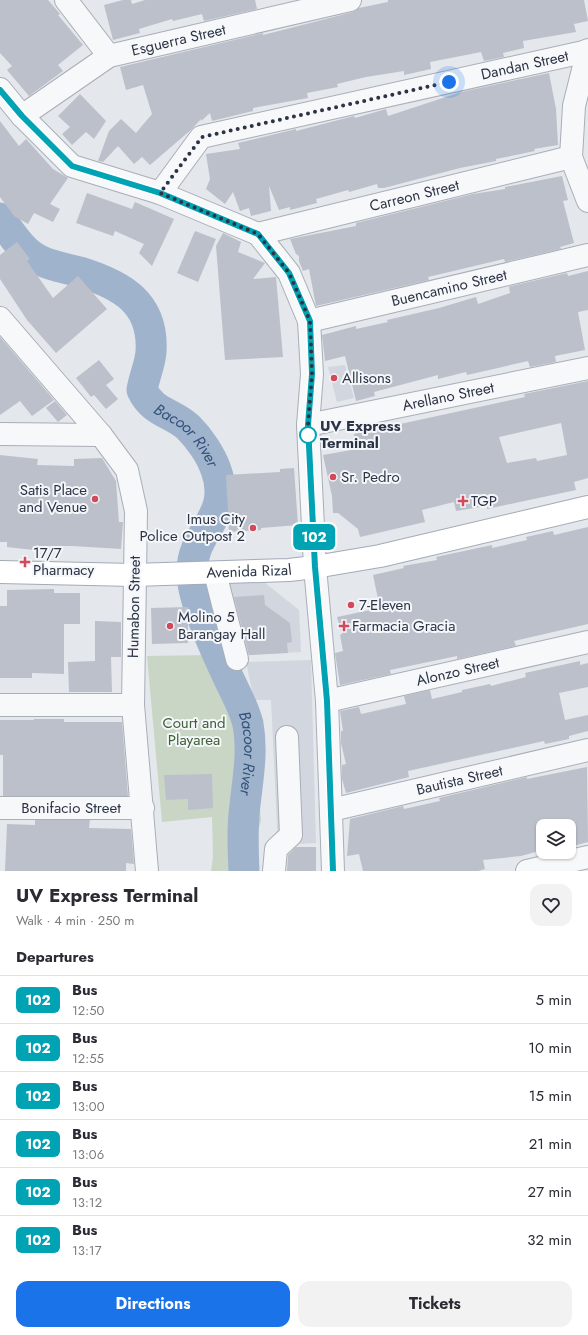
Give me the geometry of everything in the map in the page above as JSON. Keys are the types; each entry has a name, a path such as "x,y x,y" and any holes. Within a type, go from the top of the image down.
{"main road":[{"name":"Avenida Rizal","path":"0,572 134,575 289,570 380,556 588,507"}],"street":[{"path":"66,0 109,56"},
{"name":"Esguerra Street","path":"22,116 109,56 350,0"},
{"path":"588,50 574,106 571,157 588,201"},
{"name":"Dandan Street","path":"160,193 202,137 588,50"},
{"path":"0,90 22,116 72,166 160,193 258,234 289,273 310,321 312,374 308,425 315,567 327,701 333,871"},
{"name":"Carreon Street","path":"258,234 571,157"},
{"name":"Buencamino Street","path":"310,321 588,255"},
{"name":"Humabon Street","path":"0,318 101,435 127,470 136,511 133,705 143,808 147,871"},
{"name":"Arellano Street","path":"308,425 588,368"},
{"path":"0,434 101,435"},
{"path":"211,573 238,660"},
{"name":"Alonzo Street","path":"327,701 588,642"},
{"path":"0,705 133,705"},
{"path":"274,871 276,849 291,835 287,737"},
{"name":"Bautista Street","path":"331,810 588,750"},
{"name":"Bonifacio Street","path":"0,808 143,808"},
{"path":"527,871 588,857"}],"shaded area":[{"path":"345,365 354,398 337,402 328,367"},
{"path":"264,582 299,610 301,652 248,655 231,664 198,584"},
{"path":"311,660 316,843 278,845 271,700 254,700 246,662"}],"green space":[{"name":"Court and Playarea","path":"198,584 257,722 260,749 257,776 261,821 255,842 256,871 211,871 213,857 212,817 162,822 147,656 209,655 225,694 191,610 185,586"}],"building":[{"path":"0,0 48,0 60,14 58,15 83,45 58,65 63,71 29,96 7,70 12,66 0,53"},
{"path":"123,0 131,0 132,4 145,0 255,0 257,9 204,21 202,14 173,21 172,19 139,29 140,33 113,40 104,5"},
{"path":"388,0 584,0 588,21 574,24 576,32 523,41 524,48 503,53 504,57 484,61 481,52 430,62 431,69 404,75 404,71 366,77 337,84 338,87 307,93 308,98 253,108 253,111 212,121 210,113 201,121 201,119 192,129 150,165 142,157 134,164 118,146 103,162 98,161 109,131 121,119 136,133 152,114 143,85 126,90 120,67 263,33 263,35 353,12 359,8 388,2"},
{"path":"549,73 556,109 558,145 534,149 535,151 496,159 496,161 460,168 384,188 378,188 377,184 349,192 348,190 316,199 317,203 290,210 290,207 279,210 269,186 271,211 251,216 249,208 240,211 233,192 225,204 206,189 210,179 206,154 240,149 238,143 296,129 296,131 354,116 355,118 386,109 388,116 461,92"},
{"path":"80,94 106,121 94,139 86,132 72,145 62,134 70,127 58,116"},
{"path":"0,121 19,146 26,139 53,169 68,178 50,204 60,209 53,222 34,213 28,224 14,216 0,197"},
{"path":"562,176 568,200 563,201 574,243 560,247 561,249 505,262 504,259 428,277 429,280 316,306 309,269 303,271 299,261 299,256 296,254 290,239 356,226 356,223 473,194 505,189 505,187"},
{"path":"87,193 132,209 135,202 174,219 152,266 139,253 144,244 115,231 113,236 76,223"},
{"path":"195,231 216,239 198,282 177,273"},
{"path":"223,233 241,242 238,252 265,263 253,279 276,277 283,357 225,360 216,246"},
{"path":"17,242 30,259 27,261 53,298 78,276 107,309 56,353 27,320 0,279 0,255"},
{"path":"588,271 588,310 578,312 585,350 555,356 556,362 530,367 528,361 467,375 466,372 438,379 438,375 374,392 375,396 356,401 345,356 325,361 322,335 356,326 356,329 388,322 387,320 439,308 476,297 478,304 510,293 509,287 511,286 567,273 568,276"},
{"path":"0,337 54,400 32,416 20,401 0,415"},
{"path":"99,360 114,379 106,385 118,399 106,409 94,395 91,397 76,378"},
{"path":"588,381 588,478 574,482 576,490 487,509 487,506 456,511 454,502 422,510 425,522 360,537 358,529 338,513 333,513 332,496 323,455 357,449 354,434 525,397 524,394","holes":["561,423 567,455 537,461 536,458 507,463 499,437"]},
{"path":"55,401 67,415 58,422 46,408"},
{"path":"0,455 38,459 37,465 74,466 74,459 102,458 116,481 119,522 123,522 121,549 72,546 35,546 34,550 7,547 7,542 0,542"},
{"path":"294,468 298,525 261,528 261,530 229,532 226,475 280,472 280,469"},
{"path":"588,527 588,624 514,641 516,646 457,659 457,656 390,670 391,674 340,685 335,653 343,651 340,635 342,634 337,617 380,608 373,575 404,568 403,566 437,560 436,557 492,545 492,548 527,540 526,537 553,531 554,535"},
{"path":"54,589 54,593 80,593 80,624 64,624 64,674 32,673 32,678 0,678 0,606 7,606 7,590"},
{"path":"264,595 265,605 290,623 292,642 287,643 288,653 249,655 234,597"},
{"name":"Molino 5 Barangay Hall","path":"188,607 188,643 152,644 151,608"},
{"path":"95,621 121,622 121,657 111,657 112,692 69,692 68,662 95,661"},
{"path":"580,661 580,665 588,663 588,687 559,693 565,720 588,715 588,731 569,736 569,739 545,744 544,741 408,771 409,777 346,793 342,779 342,765 346,764 341,743 341,731 343,731 340,711 359,707 361,714 406,704 404,696 430,690 432,699 462,692 462,690 490,684 491,686 526,677 525,673"},
{"path":"64,719 64,722 122,722 128,796 3,796 3,755 0,755 0,720"},
{"path":"587,767 588,842 576,845 576,819 536,819 536,852 521,856 483,860 485,869 478,871 363,871 359,854 347,856 350,819 403,806 404,809 440,801 439,798 527,777 527,779"},
{"path":"212,774 213,808 188,810 188,799 166,800 164,775"},
{"path":"35,820 90,820 89,828 131,829 134,864 126,863 126,871 5,871 7,824 35,825"},
{"path":"296,847 316,847 316,871 287,871 288,855"}],"waterway":[{"name":"Bacoor River","path":"0,218 22,248 36,258 55,266 95,277 122,290 132,298 141,309 147,321 151,335 151,352 142,390 146,398 157,408 182,422 192,431 214,464 220,486 219,500 216,512 198,545 192,571 193,583 200,611 248,724 250,755 243,822 244,871"}],"bus line":[{"name":"102","path":"0,90 22,116 72,166 160,193 258,234 289,273 310,321 312,374 308,425 315,567 327,701 333,871"}],"place":[{"name":"Allisons","path":"334,378"},
{"name":"UV Express Terminal","path":"308,435"},
{"name":"Sr. Pedro","path":"333,477"},
{"name":"Satis Place and Venue","path":"95,499"},
{"name":"TGP","path":"463,501"},
{"name":"Imus City Police Outpost 2","path":"253,528"},
{"name":"17/7 Pharmacy","path":"25,562"},
{"name":"7-Eleven","path":"351,605"},
{"name":"Molino 5 Barangay Hall","path":"170,626"},
{"name":"Farmacia Gracia","path":"344,626"}],"route":[{"path":"308,435 308,440 312,374 310,321 289,273 258,234 160,193 202,137 449,82"}]}
